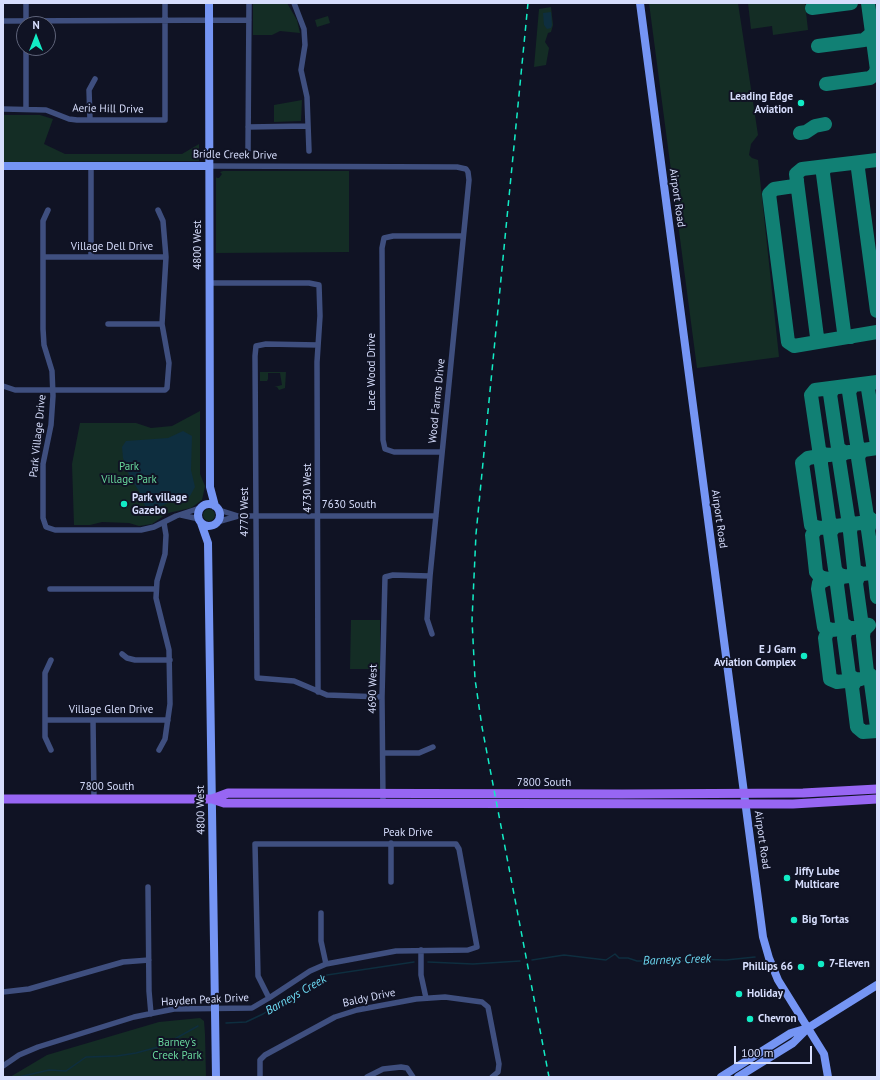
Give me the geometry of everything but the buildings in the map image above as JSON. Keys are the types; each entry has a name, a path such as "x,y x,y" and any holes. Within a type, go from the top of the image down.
{"main road":[{"name":"7800 South","path":"3,799 212,799 224,803 383,798 803,793 877,789"},
{"name":"7800 South","path":"383,798 793,804 877,799"}],"street":[{"path":"26,3 26,16"},
{"path":"165,3 165,20"},
{"name":"4800 West","path":"208,543 215,523 219,517 210,487 209,3"},
{"path":"248,151 250,3"},
{"path":"294,3 304,29 305,44 301,70 307,96 309,151"},
{"name":"Airport Road","path":"640,3 766,951 778,980 824,1054 828,1077"},
{"name":"Aerie Hill Drive","path":"3,109 46,110 69,119 166,120 165,20"},
{"path":"56,22 249,20"},
{"path":"3,21 16,22"},
{"path":"26,56 26,109"},
{"path":"90,120 89,90 96,79"},
{"path":"248,126 308,126"},
{"name":"Bridle Creek Drive","path":"3,166 457,167 466,169"},
{"path":"91,166 91,257"},
{"name":"Wood Farms Drive","path":"432,634 427,619 430,576 469,180 466,169"},
{"name":"Park Village Drive","path":"48,210 43,221 43,338 52,370 53,390 52,421 43,464 44,518 46,527 55,530 141,530 164,523 180,514 201,507"},
{"path":"158,210 163,221 166,257"},
{"name":"Lace Wood Drive","path":"442,452 394,452 385,450 383,440 382,387 382,248 384,238 393,236 463,236"},
{"name":"Village Dell Drive","path":"43,257 166,257 162,324 168,363 168,385 165,390 53,390"},
{"name":"4730 West","path":"210,283 309,283 318,285 320,316 318,345 318,692"},
{"path":"108,324 162,324"},
{"name":"4770 West","path":"318,345 266,344 256,346 254,356 257,678 294,681 318,692"},
{"path":"3,386 10,390 53,390"},
{"name":"4800 West","path":"210,487 198,513 208,543 216,1077"},
{"path":"201,507 209,504 217,508"},
{"name":"7630 South","path":"217,508 238,516"},
{"path":"180,514 200,521 208,526 215,523"},
{"name":"7630 South","path":"215,523 238,516 255,515 436,516"},
{"name":"Village Glen Drive","path":"45,720 168,720 170,704 170,660 168,643 157,607 156,589 165,554 166,535 164,523"},
{"name":"4690 West","path":"383,798 382,697 385,577 393,575 430,576"},
{"path":"50,589 156,589"},
{"path":"122,654 127,658 135,660 170,660"},
{"path":"51,660 45,673 45,737 51,750"},
{"path":"318,692 334,696 382,697"},
{"path":"93,720 94,799"},
{"path":"160,750 165,739 168,720"},
{"path":"383,753 419,753 433,747"},
{"name":"Peak Drive","path":"269,998 258,976 255,844 456,844 459,849 477,947"},
{"path":"391,882 392,844"},
{"path":"148,887 151,1014"},
{"path":"320,913 321,941 326,964"},
{"name":"Hayden Peak Drive","path":"3,1066 18,1056 38,1047 134,1017 174,1010 247,1009 269,998 310,971 326,964 396,951 468,950 477,947"},
{"path":"421,950 422,975 426,998"},
{"path":"3,992 29,989 123,962 149,960"},
{"path":"738,1077 795,1042 808,1028 877,985"},
{"name":"Baldy Drive","path":"260,1077 260,1060 265,1055 335,1017 357,1010 445,996 486,1004 488,1007 499,1064 498,1072 492,1077"},
{"path":"721,1077 791,1033 808,1028"},
{"path":"367,1077 383,1069 401,1067 407,1068 413,1077"}],"green space":[{"path":"253,3 287,3 297,20 300,33 280,31 272,35 253,35"},
{"path":"649,3 738,3 758,135 751,144 749,155 758,160 779,357 697,368"},
{"path":"748,3 805,3 808,30 773,35 772,26 751,29"},
{"path":"551,7 553,25 545,42 549,48 546,65 534,67 539,9"},
{"path":"328,16 330,23 317,27 315,20"},
{"path":"302,100 301,121 274,122 274,105"},
{"path":"3,115 40,115 53,119 44,144 65,154 182,154 199,144 199,161 3,162"},
{"path":"349,171 349,252 216,253 216,177 219,178 222,174 220,172"},
{"path":"260,372 286,372 285,388 279,390 277,387 274,387 282,385 280,373 268,373 267,381 260,381"},
{"name":"Park Village Park","path":"200,411 200,474 205,486 202,500 191,508 168,513 152,524 139,526 129,523 102,522 90,525 74,525 72,464 80,423 136,423 151,428 172,426"},
{"path":"211,509 214,510 214,520 207,521 204,520 203,513 204,510"},
{"path":"351,620 380,620 380,669 350,669"},
{"name":"Barney's Creek Park","path":"200,1018 204,1021 206,1077 10,1077 47,1055 159,1022"}],"water":[{"path":"551,12 552,25 551,28 547,29 544,25 543,13"},
{"path":"183,431 192,436 191,470 195,487 190,496 186,499 177,499 150,511 144,504 140,493 129,475 123,458 122,447 126,441 168,438"}],"waterway":[{"name":"Barneys Creek","path":"532,960 564,955 606,960 615,954 619,958 628,958 637,961 683,961 693,959 726,960 755,957"},
{"name":"Barneys Creek","path":"428,962 473,964 520,961"},
{"name":"Barneys Creek","path":"226,1023 246,1022 263,1014 305,986 327,975 414,962"},
{"name":"Barneys Creek","path":"19,1077 49,1070 66,1071 86,1057 117,1056 162,1046 198,1026"}],"taxiway":[{"path":"812,8 851,3"},
{"path":"868,3 877,70"},
{"path":"818,46 864,40 870,35 872,30"},
{"path":"826,84 870,78 875,74 877,68"},
{"path":"800,133 806,132 815,126 825,124"},
{"path":"824,341 820,341 817,337 796,174 802,169 877,160"},
{"path":"862,162 858,169 877,311"},
{"path":"829,166 824,168 823,174 844,332 846,336 851,337"},
{"path":"797,180 794,186 774,189 769,194 788,342 794,346 877,332"},
{"path":"877,382 815,390 811,395 819,449 822,454 829,455 877,448"},
{"path":"873,383 869,385 868,389 877,445"},
{"path":"853,385 849,392 857,444 860,449 864,450"},
{"path":"834,388 830,394 838,448 845,453 841,455 839,460 848,518 850,522 854,524 851,527 850,532 854,568 862,574 858,577 856,583 861,619 863,624 869,625 864,630 863,636 867,672 874,678 871,683 877,727"},
{"path":"864,450 860,453 858,458 867,516 873,521 868,530 873,565 877,570"},
{"path":"826,455 821,459 821,464 829,520 831,524 835,526 830,533 835,569 838,574 843,576 838,580 837,585 842,623 849,628 845,633 844,638 849,675 856,680 852,687 857,727 863,732 877,731"},
{"path":"826,455 808,458 802,463 811,525 819,528 877,521"},
{"path":"817,528 812,535 816,572 820,577 827,579"},
{"path":"853,628 831,630 824,627 818,589 819,583 827,579 877,572"},
{"path":"877,574 875,579 877,597"},
{"path":"831,630 827,633 825,638 830,679 837,682 861,679"}],"railway":[{"path":"528,3 476,534 472,620 475,679 482,727 549,1077"}],"place":[{"name":"Leading Edge Aviation","path":"801,103"},
{"name":"Park village Gazebo","path":"124,504"},
{"name":"E J Garn Aviation Complex","path":"804,656"},
{"name":"Jiffy Lube Multicare","path":"787,878"},
{"name":"Big Tortas","path":"794,920"},
{"name":"7-Eleven","path":"821,964"},
{"name":"Phillips 66","path":"801,967"},
{"name":"Holiday","path":"739,994"},
{"name":"Chevron","path":"750,1019"}]}
